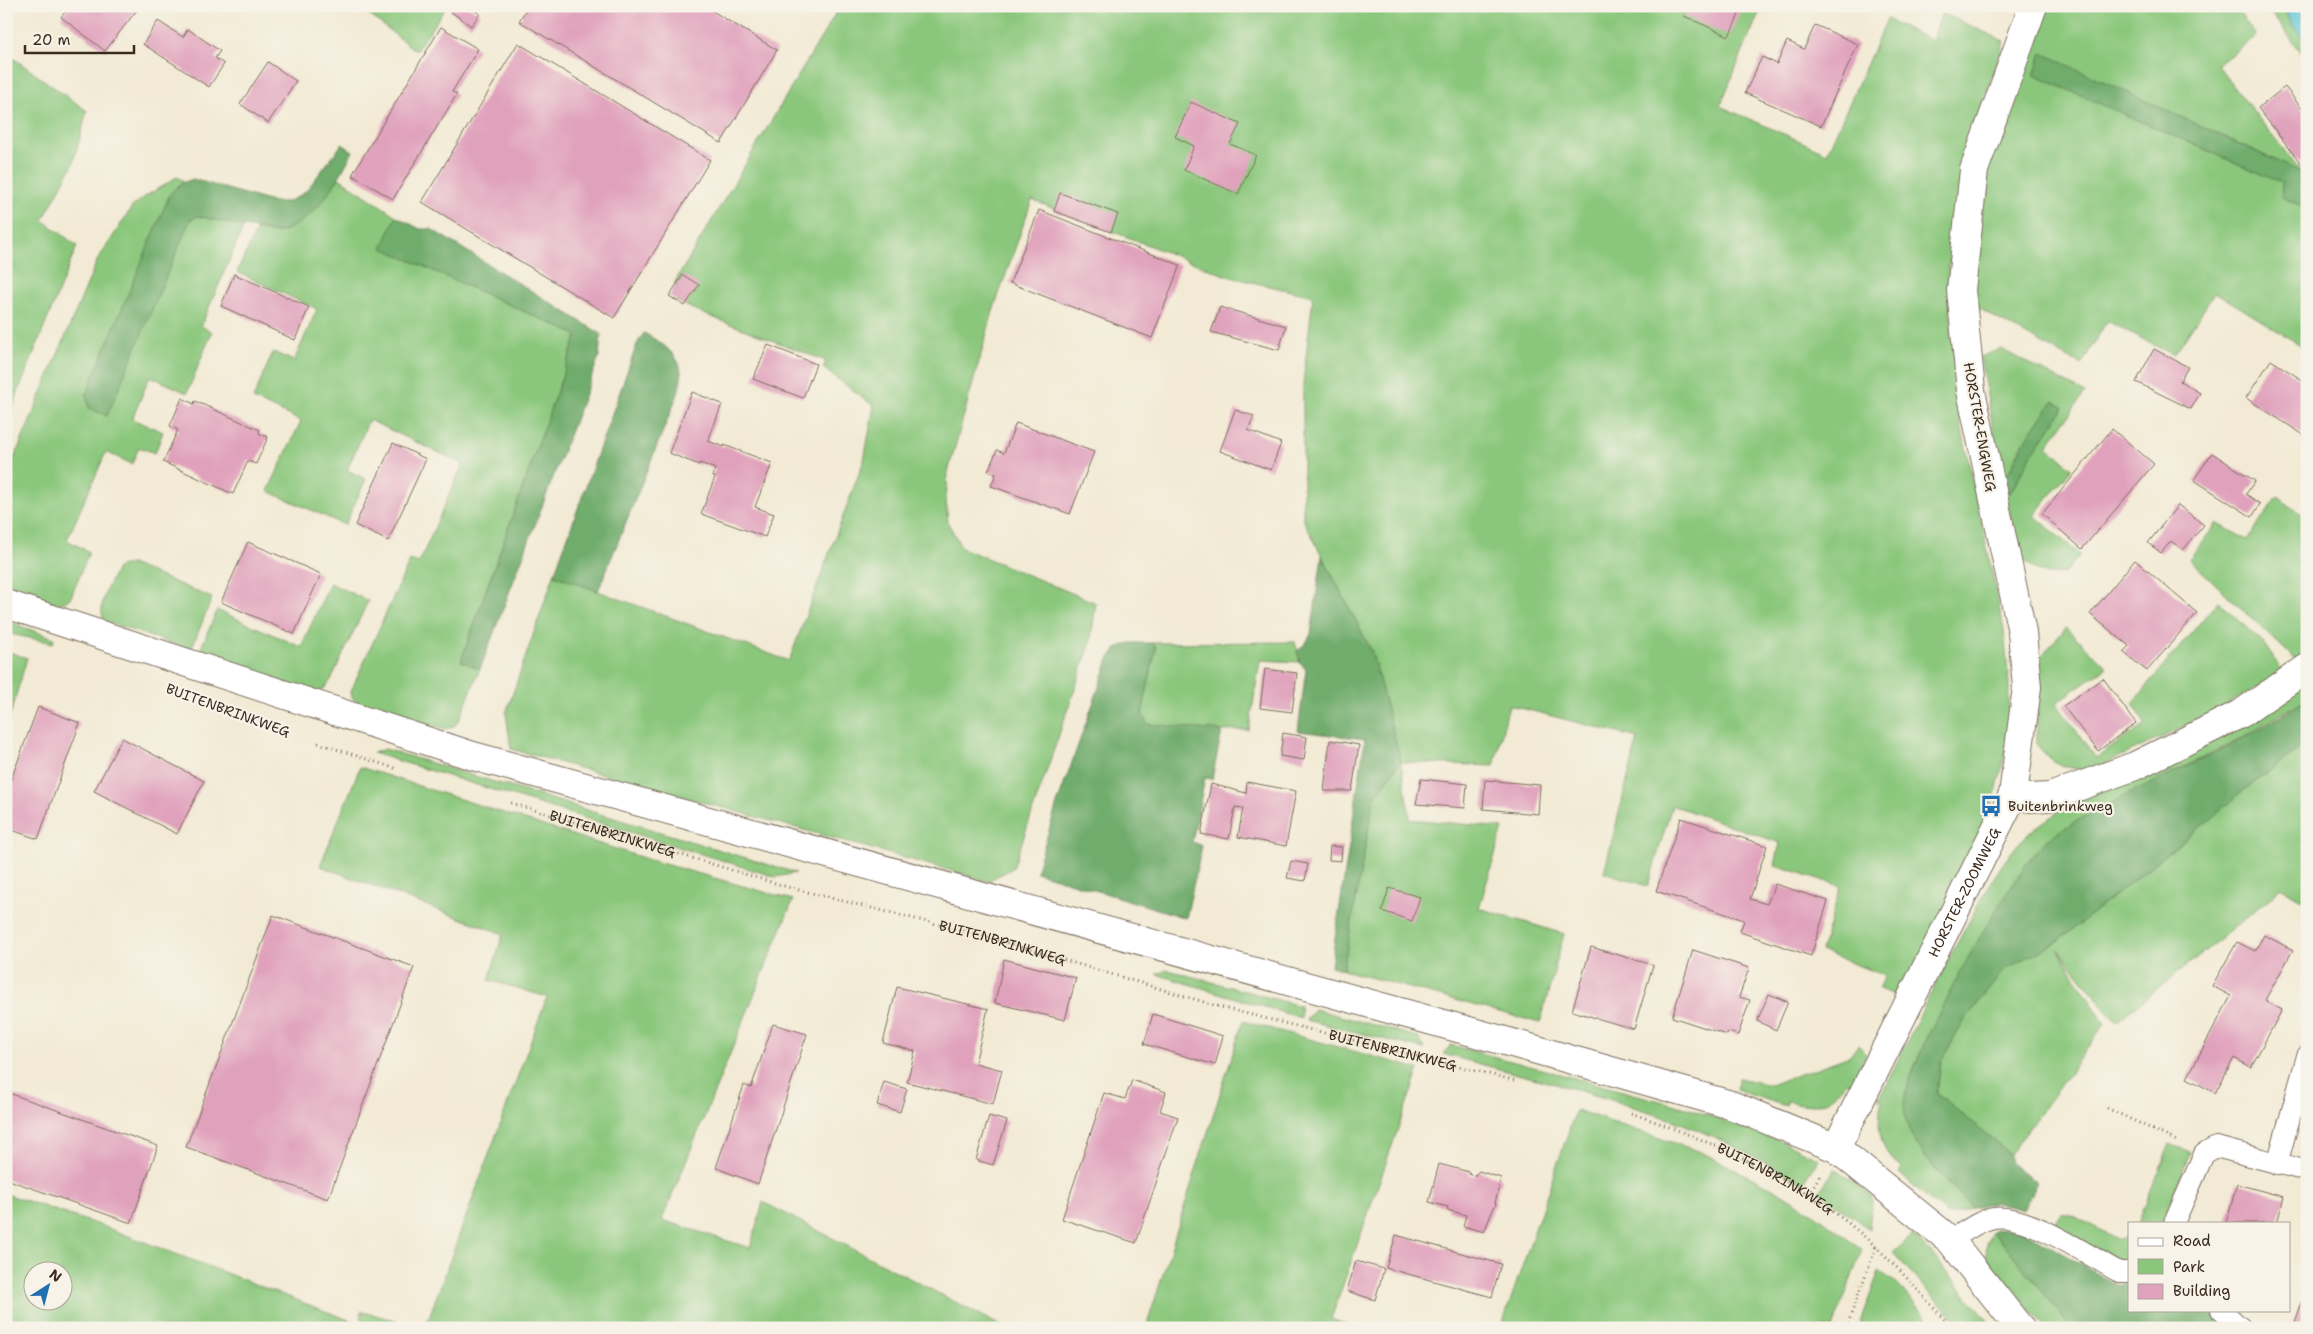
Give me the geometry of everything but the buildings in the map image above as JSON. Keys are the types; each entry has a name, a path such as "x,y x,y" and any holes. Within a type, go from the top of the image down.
{"main road":[{"name":"HORSTER-ENGWEG","path":"2013,795 2028,687 2022,632 1971,391 1961,290 1974,170 2033,6"},
{"name":"BUITENBRINKWEG","path":"6,604 473,756 1531,1048 1731,1106 1836,1148 1950,1240 2020,1328"},
{"path":"2013,795 2030,798 2050,797 2135,766 2242,713 2307,668"},
{"name":"HORSTER-ZOOMWEG","path":"1836,1148 2013,795"}],"lane":[{"path":"2277,1164 2307,1056"},
{"path":"2174,1222 2204,1154 2216,1147 2307,1171"},
{"path":"1950,1240 1978,1223 1994,1218 2018,1219 2119,1272 2128,1272"},
{"path":"2224,1312 2241,1328"}],"path":[{"path":"312,741 405,771"},
{"name":"BUITENBRINKWEG","path":"508,802 790,888 984,936 1224,1008 1518,1082"},
{"path":"2108,1108 2204,1154"},
{"name":"BUITENBRINKWEG","path":"1623,1111 1688,1134 1772,1173 1809,1194 1876,1247 1952,1328"},
{"path":"1846,1328 1876,1247"}],"green space":[{"path":"358,6 447,6 416,51"},
{"path":"840,6 1762,6 1720,106 1827,153 1887,19 1932,41 1942,13 2004,41 1985,97 1960,184 1948,276 1957,406 2004,630 2009,684 2008,742 1996,792 1975,849 1899,997 1879,989 1885,976 1821,951 1841,886 1775,865 1780,843 1672,805 1648,886 1604,872 1638,738 1509,705 1494,766 1401,762 1410,819 1503,828 1479,908 1564,934 1540,1023 1343,970 1374,798 1401,761 1371,650 1303,519 1303,383 1313,296 1230,277 1032,200 993,311 948,472 946,501 948,523 962,548 1096,603 1090,645 1013,868 988,881 511,749 506,713 554,575 789,661 864,460 874,406 823,368 826,361 704,314 676,301 675,282"},
{"path":"2046,6 2234,6 2255,34 2254,38 2217,65 2301,172 2042,54 2034,75 2283,183 2281,197 2307,208 2307,349 2215,292 2174,355 2107,321 2081,365 1974,306 1977,227 1983,187 2005,113"},
{"path":"2265,6 2283,6 2292,25 2307,42 2307,59"},
{"path":"6,53 87,111 73,164 43,220 77,246 6,422"},
{"path":"2042,53 2307,175 2307,208 2281,197 2282,183 2034,75"},
{"path":"342,144 353,151 331,189 313,212 290,228 276,233 197,216 190,220 107,416 89,408 86,394 170,194 186,181 193,179 272,202 286,202 306,191"},
{"path":"177,177 184,181 176,188 190,220 197,216 244,226 201,326 212,332 187,393 150,376 132,419 163,432 155,453 139,447 132,464 106,452 67,540 89,552 71,597 65,602 57,604 6,588 6,478 97,261 132,207"},
{"path":"339,178 396,216 383,248 577,335 461,661 480,669 459,720 454,726 445,729 359,704 352,698 351,691 410,560 419,563 463,464 369,420 347,470 366,479 345,525 268,491 301,421 253,399 273,352 294,361 317,309 237,272 257,229 276,233 316,209"},
{"path":"396,216 420,229 431,229 601,334 599,357 480,669 461,661 577,335 382,248"},
{"path":"644,333 662,344 673,354 680,366 681,381 678,394 598,591 554,575 637,344"},
{"path":"2001,349 2085,393 2047,446 2072,468 2034,515 2080,555 2065,573 2052,574 2039,571 2028,565 2019,555 2006,494 2063,407 2053,401 2024,442 2003,484 1980,357"},
{"path":"2053,401 2063,407 2061,412 2032,454 2011,492 2006,494 2003,484 2024,442"},
{"path":"2278,497 2307,518 2307,652 2297,661 2189,559 2217,523 2247,540"},
{"path":"1322,556 1371,650 1401,761 1374,798 1343,970 1331,966 1365,739 1298,731 1306,670 1300,662 1297,651 1306,643 1311,634"},
{"path":"131,564 212,598 191,650 104,621 102,614 103,600 117,568"},
{"path":"330,583 368,601 331,680 324,689 316,693 199,653 217,610 301,647"},
{"path":"2218,601 2264,644 2281,669 2279,674 2211,713 2093,769 2076,769 2062,765 2049,757 2037,745 2036,662 2066,628 2107,667 2056,703 2096,758 2145,724 2133,703"},
{"path":"6,621 54,638 53,643 6,633"},
{"path":"1295,642 1300,662 1260,660 1249,730 1222,731 1148,725 1142,714 1156,648 1151,643"},
{"path":"1130,643 1151,643 1156,647 1142,714 1148,724 1222,731 1212,779 1205,778 1192,842 1202,846 1186,918 1036,872 1057,804 1109,659 1117,648"},
{"path":"6,651 27,658 6,729"},
{"path":"2307,682 2307,698 2242,738 2077,821 2048,839 2031,857 2006,894 1971,954 1923,1046 1909,1080 1924,1156 1972,1207 1952,1215 1946,1214 1899,1173 1902,1168 1888,1154 1881,1138 1879,1120 1883,1101 1879,1099 1942,971 1996,874 2024,838 2064,808"},
{"path":"2307,698 2307,743 2239,794 2054,944 2006,968 1966,1018 1941,1061 1937,1093 2010,1154 2010,1163 2037,1182 2023,1210 1996,1203 1972,1207 1939,1174 1919,1149 1906,1121 1904,1106 1909,1084 1921,1051 1940,1010 2011,886 2032,856 2048,839 2064,828 2238,741 2262,728"},
{"path":"2307,743 2307,902 2280,887 2271,898 2116,1022 2058,949 2105,1024 2010,1154 1937,1093 1941,1061 1966,1018 2006,968 2054,944 2239,794"},
{"path":"385,749 796,873 776,877 373,753"},
{"path":"360,767 650,860 793,900 662,1220 750,1248 763,1202 1005,1328 425,1328 547,997 489,980 503,934 320,866"},
{"path":"1168,970 1300,1006 1301,1018 1156,974"},
{"path":"1314,1009 1418,1037 1424,1049 1306,1020"},
{"path":"1243,1021 1419,1069 1331,1319 1355,1328 1146,1328"},
{"path":"1451,1045 1690,1109 1782,1141 1819,1159 1803,1183 1727,1143 1680,1123 1592,1094 1443,1054"},
{"path":"1858,1045 1867,1054 1851,1085 1846,1082 1833,1096 1821,1103 1807,1105 1788,1101 1786,1106 1736,1090 1739,1078 1770,1085 1850,1056"},
{"path":"1576,1110 1701,1152 1778,1191 1816,1215 1862,1249 1833,1328 1501,1328"},
{"path":"2170,1144 2190,1152 2163,1222 2138,1222"},
{"path":"1835,1169 1873,1195 1869,1229 1819,1192"},
{"path":"6,1194 105,1227 362,1325 361,1311 422,1328 6,1328"},
{"path":"2061,1213 2072,1215 2119,1240 2128,1238 2128,1260 2116,1260 2052,1227"},
{"path":"2008,1228 2026,1232 2108,1280 2119,1285 2128,1283 2128,1312 2210,1312 2223,1324 2208,1328 2072,1328 2009,1250 1992,1232 1996,1229"},
{"path":"1992,1232 2009,1250 2072,1328 2046,1328 1986,1257 1987,1243"},
{"path":"1913,1235 1923,1243 1994,1328 1962,1328 1893,1253"},
{"path":"1879,1271 1895,1282 1937,1328 1858,1328"}],"water":[{"path":"2283,6 2307,6 2307,42 2292,25"}],"place":[{"name":"Buitenbrinkweg","path":"1991,806"}]}
